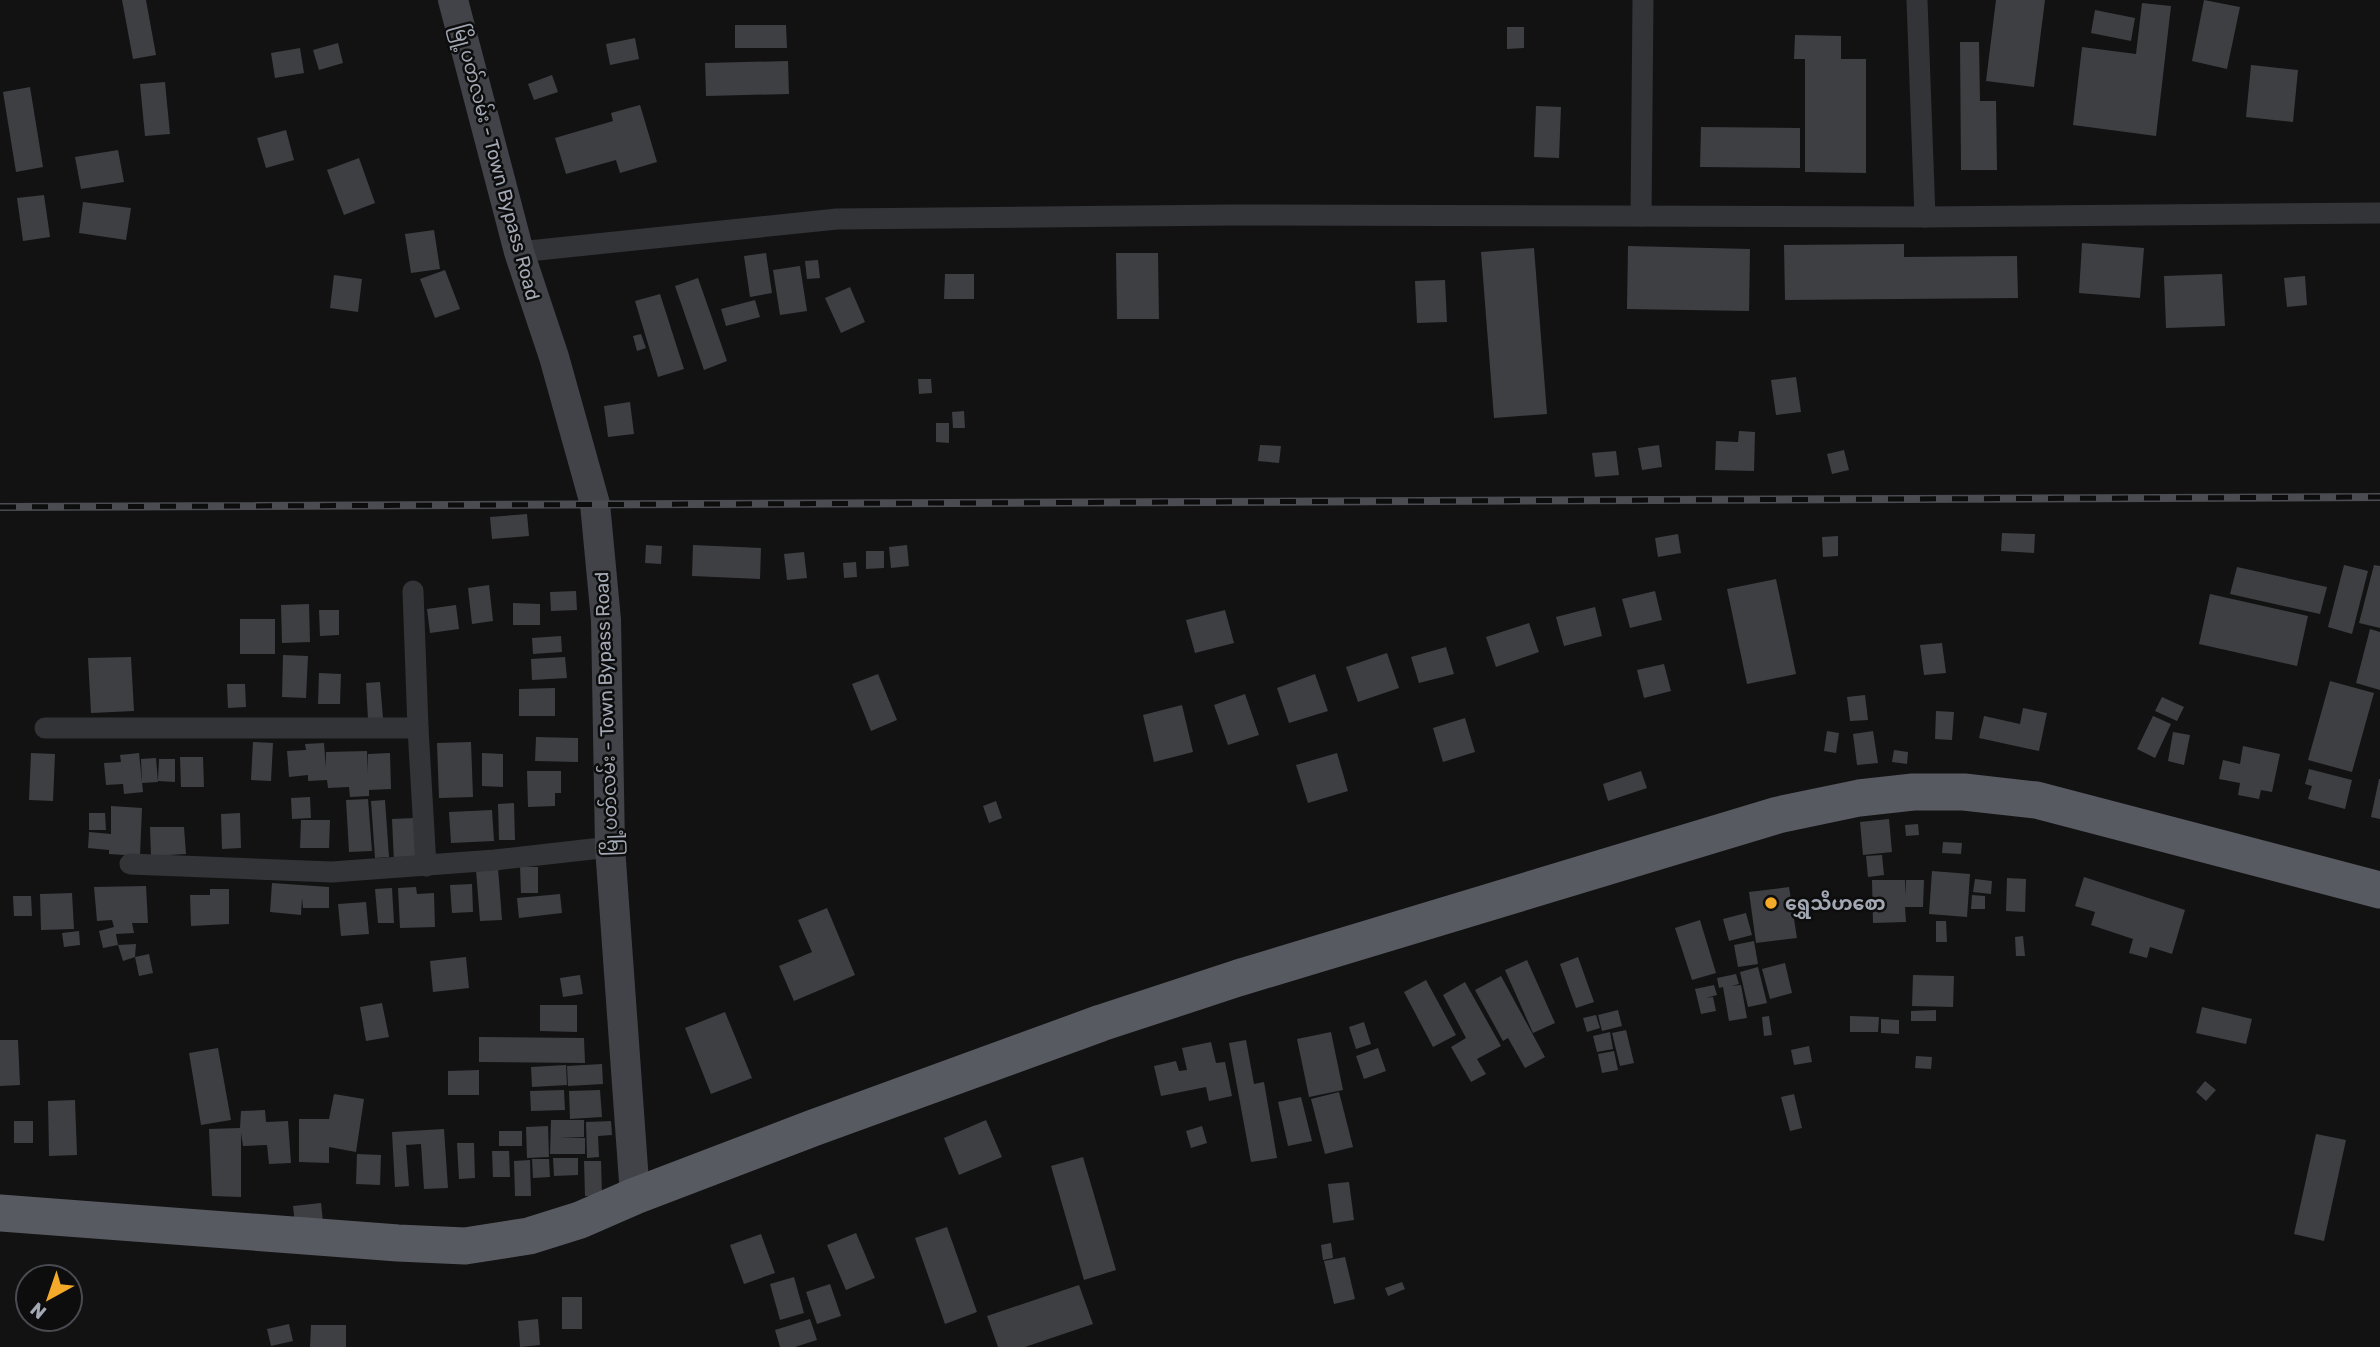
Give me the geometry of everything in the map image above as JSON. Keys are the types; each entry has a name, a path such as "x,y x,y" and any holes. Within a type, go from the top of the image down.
{"highway":[{"path":"0,1213 465,1246 529,1236 580,1220 635,1196 950,1077 1213,986 1779,815 1859,799 1913,792 1964,792 2036,800 2380,890"}],"main road":[{"name":"မြို့ပတ်လမ်း - Town Bypass Road","path":"453,0 519,252 554,357 595,504 606,620 610,847 635,1196"}],"street":[{"path":"1641,216 1643,0"},
{"path":"1917,0 1924,217"},
{"path":"519,252 837,219 1231,215 1924,217 2380,213"},
{"path":"413,592 426,866"},
{"path":"45,728 418,728"},
{"path":"130,864 332,872 426,866 610,847"}],"building":[{"path":"122,0 146,0 156,55 133,59"},
{"path":"1996,0 2045,0 2034,87 1986,81"},
{"path":"2204,0 2240,7 2227,69 2192,61"},
{"path":"2142,3 2171,6 2156,136 2073,125 2082,47 2136,54"},
{"path":"2095,10 2135,18 2131,41 2091,33"},
{"path":"735,25 786,25 787,48 735,48"},
{"path":"1507,27 1524,27 1524,48 1507,49"},
{"path":"1795,35 1841,36 1841,59 1866,59 1866,173 1805,172 1805,59 1794,59"},
{"path":"635,38 639,59 610,65 606,44"},
{"path":"1960,42 1979,42 1980,101 1996,101 1997,170 1961,170"},
{"path":"338,43 343,63 319,70 313,50"},
{"path":"300,48 304,73 275,78 271,53"},
{"path":"788,61 789,94 706,96 705,63"},
{"path":"2251,65 2298,70 2293,122 2246,117"},
{"path":"552,75 558,92 534,100 528,84"},
{"path":"165,82 170,134 145,136 140,84"},
{"path":"30,87 43,167 16,172 3,92"},
{"path":"640,105 657,162 620,173 616,160 566,174 555,138 613,121 611,113"},
{"path":"1536,106 1561,107 1559,158 1534,157"},
{"path":"1701,127 1800,128 1800,168 1700,167"},
{"path":"286,130 294,160 266,168 257,138"},
{"path":"118,150 124,182 81,189 75,157"},
{"path":"359,158 375,203 344,215 327,170"},
{"path":"44,195 50,237 23,241 17,198"},
{"path":"83,202 131,208 126,240 79,233"},
{"path":"434,230 440,269 411,273 405,234"},
{"path":"2082,243 2144,248 2140,298 2079,293"},
{"path":"1904,244 1904,257 2017,256 2018,298 1785,300 1784,245"},
{"path":"1628,246 1750,249 1749,311 1627,309"},
{"path":"1534,248 1547,414 1494,418 1481,252"},
{"path":"766,253 772,293 750,297 744,256"},
{"path":"1116,253 1158,253 1159,319 1117,319"},
{"path":"818,260 820,278 807,279 805,261"},
{"path":"800,266 807,311 780,315 773,270"},
{"path":"445,270 460,309 435,318 420,279"},
{"path":"945,274 974,274 974,299 944,299"},
{"path":"2222,274 2225,326 2166,328 2164,276"},
{"path":"334,275 362,279 358,312 330,308"},
{"path":"2305,276 2307,305 2287,307 2284,278"},
{"path":"698,278 727,361 704,370 675,286"},
{"path":"1445,280 1447,322 1417,323 1415,281"},
{"path":"850,287 865,322 841,333 825,298"},
{"path":"660,294 684,369 658,377 635,301"},
{"path":"755,300 760,317 726,326 721,309"},
{"path":"641,334 646,348 637,351 633,336"},
{"path":"1796,377 1801,412 1776,415 1771,380"},
{"path":"918,379 931,379 932,393 919,394"},
{"path":"630,402 634,434 608,437 604,406"},
{"path":"964,411 965,428 953,428 952,412"},
{"path":"936,423 949,423 949,443 936,442"},
{"path":"1739,431 1755,432 1754,471 1715,470 1716,441 1738,442"},
{"path":"1260,445 1281,446 1279,463 1258,461"},
{"path":"1659,445 1662,467 1642,470 1638,448"},
{"path":"1844,450 1849,470 1832,474 1827,454"},
{"path":"1616,451 1619,475 1595,477 1592,453"},
{"path":"527,514 529,536 492,539 490,517"},
{"path":"2002,533 2035,534 2034,553 2001,551"},
{"path":"1678,534 1681,553 1658,557 1655,538"},
{"path":"1838,536 1838,556 1823,557 1822,537"},
{"path":"646,545 662,546 661,564 645,563"},
{"path":"693,545 761,548 760,579 692,576"},
{"path":"907,545 909,566 891,568 889,547"},
{"path":"866,551 884,551 884,568 866,569"},
{"path":"804,552 807,578 787,580 784,554"},
{"path":"856,562 857,577 844,578 843,563"},
{"path":"2344,565 2368,571 2352,634 2328,627"},
{"path":"2374,565 2380,566 2380,628 2359,623"},
{"path":"2237,567 2327,587 2320,614 2230,594"},
{"path":"1776,579 1796,674 1747,684 1727,589"},
{"path":"489,585 493,621 472,624 468,588"},
{"path":"576,591 577,610 551,611 550,592"},
{"path":"1655,591 1662,620 1630,628 1622,599"},
{"path":"2210,594 2308,616 2297,666 2199,644"},
{"path":"513,603 540,604 540,625 513,625"},
{"path":"309,604 310,642 282,643 281,605"},
{"path":"456,605 459,629 430,633 427,609"},
{"path":"1595,607 1602,636 1564,646 1556,617"},
{"path":"319,610 339,610 339,635 320,636"},
{"path":"1225,610 1234,643 1195,653 1186,620"},
{"path":"240,619 275,619 275,654 240,654"},
{"path":"1529,623 1539,652 1496,667 1486,637"},
{"path":"2370,629 2380,632 2380,690 2356,683"},
{"path":"561,636 562,652 533,654 532,638"},
{"path":"1942,643 1946,673 1924,675 1920,645"},
{"path":"1446,647 1454,674 1419,683 1411,657"},
{"path":"1387,653 1399,688 1358,702 1346,667"},
{"path":"283,655 308,656 306,698 282,697"},
{"path":"131,657 134,711 91,713 88,658"},
{"path":"565,657 567,678 532,680 531,659"},
{"path":"1664,664 1671,691 1644,698 1637,670"},
{"path":"319,673 341,674 340,704 318,704"},
{"path":"878,674 897,720 871,731 852,684"},
{"path":"1315,674 1328,711 1289,723 1277,688"},
{"path":"2330,681 2374,693 2352,772 2308,760"},
{"path":"380,682 383,718 368,719 366,683"},
{"path":"227,684 245,684 246,707 228,708"},
{"path":"555,688 555,716 519,716 519,689"},
{"path":"1245,694 1259,735 1228,745 1214,705"},
{"path":"1865,695 1868,720 1850,721 1847,697"},
{"path":"2162,697 2184,707 2177,721 2155,711"},
{"path":"1182,705 1193,752 1154,762 1143,715"},
{"path":"2023,708 2047,713 2039,751 1979,738 1984,716 2020,724"},
{"path":"1936,711 1954,712 1952,740 1935,739"},
{"path":"2153,716 2171,724 2155,758 2137,749"},
{"path":"1465,718 1475,752 1443,762 1433,728"},
{"path":"1827,731 1839,733 1836,753 1824,751"},
{"path":"1873,731 1878,763 1857,765 1853,734"},
{"path":"2173,732 2190,735 2184,765 2168,761"},
{"path":"536,737 578,738 578,762 535,761"},
{"path":"253,742 273,743 271,781 251,780"},
{"path":"471,742 473,797 439,798 437,743"},
{"path":"324,743 326,768 326,752 367,751 368,773 368,754 390,753 391,789 369,790 369,796 350,797 349,787 328,788 327,780 308,781 308,775 289,777 287,751 306,750 305,744"},
{"path":"2243,746 2280,754 2272,792 2261,790 2259,799 2238,795 2240,783 2219,779 2223,760 2240,764"},
{"path":"1894,750 1908,752 1907,764 1892,762"},
{"path":"31,753 55,754 53,801 29,800"},
{"path":"139,753 143,792 124,794 123,784 106,785 104,763 121,762 120,755"},
{"path":"482,753 503,754 503,787 482,786"},
{"path":"1337,753 1348,791 1308,803 1296,765"},
{"path":"180,757 203,757 204,787 181,787"},
{"path":"156,758 158,782 142,783 141,759"},
{"path":"159,759 175,759 175,782 158,781"},
{"path":"2309,769 2352,780 2345,809 2308,799 2312,786 2305,784"},
{"path":"527,771 561,771 561,793 555,793 555,806 528,807"},
{"path":"1641,771 1647,788 1608,801 1603,784"},
{"path":"2380,779 2380,819 2371,817"},
{"path":"310,797 311,818 292,819 291,798"},
{"path":"368,799 372,851 349,852 346,800"},
{"path":"385,800 389,857 375,858 371,801"},
{"path":"996,801 1002,818 989,823 983,806"},
{"path":"514,803 515,840 499,840 498,804"},
{"path":"111,806 142,808 140,856 109,854 109,850 88,848 89,832 111,834"},
{"path":"492,810 494,841 451,843 449,812"},
{"path":"89,813 105,813 106,830 89,830"},
{"path":"240,813 241,848 222,849 221,814"},
{"path":"414,818 416,862 394,863 392,819"},
{"path":"1889,819 1892,852 1863,855 1860,822"},
{"path":"301,820 330,820 329,848 300,848"},
{"path":"1918,824 1919,835 1906,836 1905,825"},
{"path":"150,827 184,827 186,854 151,856"},
{"path":"1943,842 1962,843 1961,854 1942,853"},
{"path":"1882,855 1884,875 1868,877 1866,856"},
{"path":"520,867 538,867 538,893 521,893"},
{"path":"498,868 502,920 480,921 476,870"},
{"path":"1932,871 1970,874 1967,917 1929,914"},
{"path":"2084,877 2185,910 2172,954 2150,947 2147,958 2129,953 2133,939 2091,925 2095,912 2075,906"},
{"path":"2007,878 2026,879 2025,912 2006,911"},
{"path":"1975,879 1992,881 1991,894 1973,892"},
{"path":"1872,880 1905,880 1905,896 1906,880 1924,880 1923,907 1905,907 1906,922 1873,923"},
{"path":"272,883 329,887 329,908 303,908 302,898 301,915 270,912"},
{"path":"472,884 473,912 452,913 450,885"},
{"path":"146,886 148,923 132,923 134,933 116,934 118,945 103,948 99,931 114,927 112,920 97,921 94,887"},
{"path":"416,887 417,894 434,893 435,927 400,928 398,888"},
{"path":"1789,887 1797,938 1756,943 1749,892"},
{"path":"392,888 394,923 378,923 375,889"},
{"path":"210,889 229,889 229,924 191,926 190,895 210,895"},
{"path":"72,893 74,929 41,930 40,894"},
{"path":"560,894 562,913 519,918 517,898"},
{"path":"1972,895 1985,896 1985,909 1971,909"},
{"path":"13,896 31,896 32,916 14,916"},
{"path":"366,902 369,934 341,936 338,904"},
{"path":"827,908 855,975 794,1001 779,966 812,952 798,920"},
{"path":"1746,913 1752,935 1729,941 1723,919"},
{"path":"1700,920 1716,973 1692,980 1675,928"},
{"path":"1936,921 1946,921 1947,942 1936,942"},
{"path":"79,931 80,945 64,947 62,933"},
{"path":"2023,936 2025,956 2016,956 2015,937"},
{"path":"1754,941 1758,964 1738,967 1734,945"},
{"path":"136,944 135,957 123,961 118,945"},
{"path":"149,954 153,973 139,976 135,957"},
{"path":"466,957 469,988 433,992 430,961"},
{"path":"1578,957 1594,1002 1576,1008 1560,964"},
{"path":"1527,960 1555,1023 1533,1033 1505,970"},
{"path":"1785,963 1792,993 1770,999 1762,969"},
{"path":"1758,967 1767,1003 1748,1007 1740,972"},
{"path":"1736,974 1739,984 1732,986 1741,985 1747,1018 1729,1021 1723,987 1719,988 1717,978"},
{"path":"580,975 583,994 563,997 560,978"},
{"path":"1913,975 1954,976 1953,1007 1912,1006"},
{"path":"1501,976 1545,1057 1525,1068 1508,1038 1503,1041 1475,990"},
{"path":"1426,980 1456,1035 1433,1047 1404,992"},
{"path":"1465,982 1501,1046 1477,1059 1486,1074 1471,1082 1451,1047 1466,1038 1443,995"},
{"path":"1714,985 1717,995 1706,998 1713,997 1716,1011 1701,1014 1695,989"},
{"path":"382,1003 389,1037 366,1041 360,1007"},
{"path":"540,1005 577,1005 577,1032 540,1031"},
{"path":"2202,1007 2252,1019 2246,1044 2196,1033"},
{"path":"1618,1010 1622,1026 1602,1031 1598,1015"},
{"path":"1936,1010 1936,1021 1911,1021 1911,1011"},
{"path":"725,1012 752,1078 711,1094 685,1028"},
{"path":"1596,1015 1600,1028 1587,1032 1583,1018"},
{"path":"1769,1016 1772,1035 1764,1036 1762,1017"},
{"path":"1850,1016 1879,1017 1878,1032 1850,1032"},
{"path":"1881,1019 1899,1020 1899,1034 1881,1033"},
{"path":"1364,1022 1371,1044 1356,1049 1349,1027"},
{"path":"1626,1030 1634,1063 1620,1066 1612,1033"},
{"path":"1331,1032 1343,1090 1309,1097 1297,1039"},
{"path":"1610,1032 1613,1049 1597,1052 1593,1036"},
{"path":"479,1037 584,1038 585,1063 479,1062"},
{"path":"0,1040 18,1040 20,1085 0,1086"},
{"path":"1246,1040 1254,1084 1264,1082 1277,1158 1251,1162 1229,1043"},
{"path":"1211,1042 1216,1063 1225,1062 1232,1096 1209,1101 1206,1087 1161,1096 1154,1066 1176,1061 1179,1071 1187,1070 1182,1048"},
{"path":"1809,1046 1812,1062 1794,1065 1791,1050"},
{"path":"218,1048 231,1120 201,1125 189,1053"},
{"path":"1378,1048 1386,1071 1364,1079 1356,1056"},
{"path":"1614,1051 1618,1070 1602,1073 1598,1054"},
{"path":"1916,1056 1932,1057 1931,1069 1915,1068"},
{"path":"602,1064 603,1084 568,1086 567,1066"},
{"path":"566,1065 567,1085 532,1087 531,1067"},
{"path":"479,1070 479,1095 448,1095 448,1071"},
{"path":"2205,1081 2216,1090 2206,1101 2196,1092"},
{"path":"564,1090 565,1110 531,1111 530,1091"},
{"path":"600,1090 602,1117 570,1119 569,1091"},
{"path":"1339,1092 1353,1147 1325,1154 1311,1099"},
{"path":"334,1094 364,1099 356,1152 329,1147 329,1163 299,1162 299,1119 329,1119"},
{"path":"1794,1094 1802,1128 1790,1131 1781,1097"},
{"path":"1301,1097 1312,1141 1288,1146 1278,1102"},
{"path":"75,1100 77,1155 49,1156 48,1101"},
{"path":"265,1110 266,1122 288,1121 291,1163 269,1164 267,1145 243,1146 241,1133 241,1197 212,1196 209,1129 240,1128 241,1111"},
{"path":"551,1120 584,1120 584,1137 559,1138 585,1138 585,1154 550,1154"},
{"path":"986,1120 1002,1157 959,1175 944,1138"},
{"path":"14,1121 33,1121 33,1143 14,1143"},
{"path":"611,1121 612,1135 598,1136 599,1157 587,1158 586,1122"},
{"path":"548,1126 549,1157 527,1158 526,1127"},
{"path":"1202,1126 1207,1143 1191,1148 1186,1131"},
{"path":"444,1129 448,1188 424,1189 421,1144 406,1145 409,1186 395,1187 392,1132"},
{"path":"499,1131 522,1131 522,1146 499,1146"},
{"path":"2316,1134 2346,1140 2324,1241 2294,1234"},
{"path":"457,1143 474,1143 475,1178 459,1179"},
{"path":"492,1151 509,1151 510,1177 493,1177"},
{"path":"357,1154 381,1155 380,1185 356,1184"},
{"path":"1083,1157 1116,1270 1084,1280 1051,1166"},
{"path":"553,1158 578,1158 578,1175 554,1176"},
{"path":"532,1159 549,1159 550,1177 533,1178"},
{"path":"530,1160 531,1196 515,1196 514,1161"},
{"path":"584,1161 601,1161 602,1196 585,1196"},
{"path":"1349,1182 1354,1220 1333,1223 1328,1184"},
{"path":"321,1203 323,1222 295,1224 293,1206"},
{"path":"947,1227 977,1312 945,1324 915,1238"},
{"path":"856,1233 875,1278 846,1290 827,1245"},
{"path":"761,1234 775,1273 744,1284 730,1245"},
{"path":"1331,1243 1333,1258 1323,1260 1321,1245"},
{"path":"1345,1257 1355,1299 1334,1304 1324,1261"},
{"path":"794,1277 804,1313 780,1320 770,1284"},
{"path":"1402,1282 1405,1289 1388,1296 1385,1288"},
{"path":"830,1284 841,1316 817,1324 806,1292"},
{"path":"1079,1285 1093,1324 1025,1347 998,1347 987,1316"},
{"path":"562,1297 582,1297 582,1329 562,1329"},
{"path":"538,1319 540,1345 520,1347 518,1321"},
{"path":"810,1319 817,1340 795,1347 780,1347 775,1330"},
{"path":"289,1324 293,1341 271,1346 267,1329"},
{"path":"311,1325 346,1325 346,1347 310,1347"}],"railway":[{"path":"0,507 2380,497"}],"place":[{"name":"ရွှေသီဟစော","path":"1771,903"}]}
